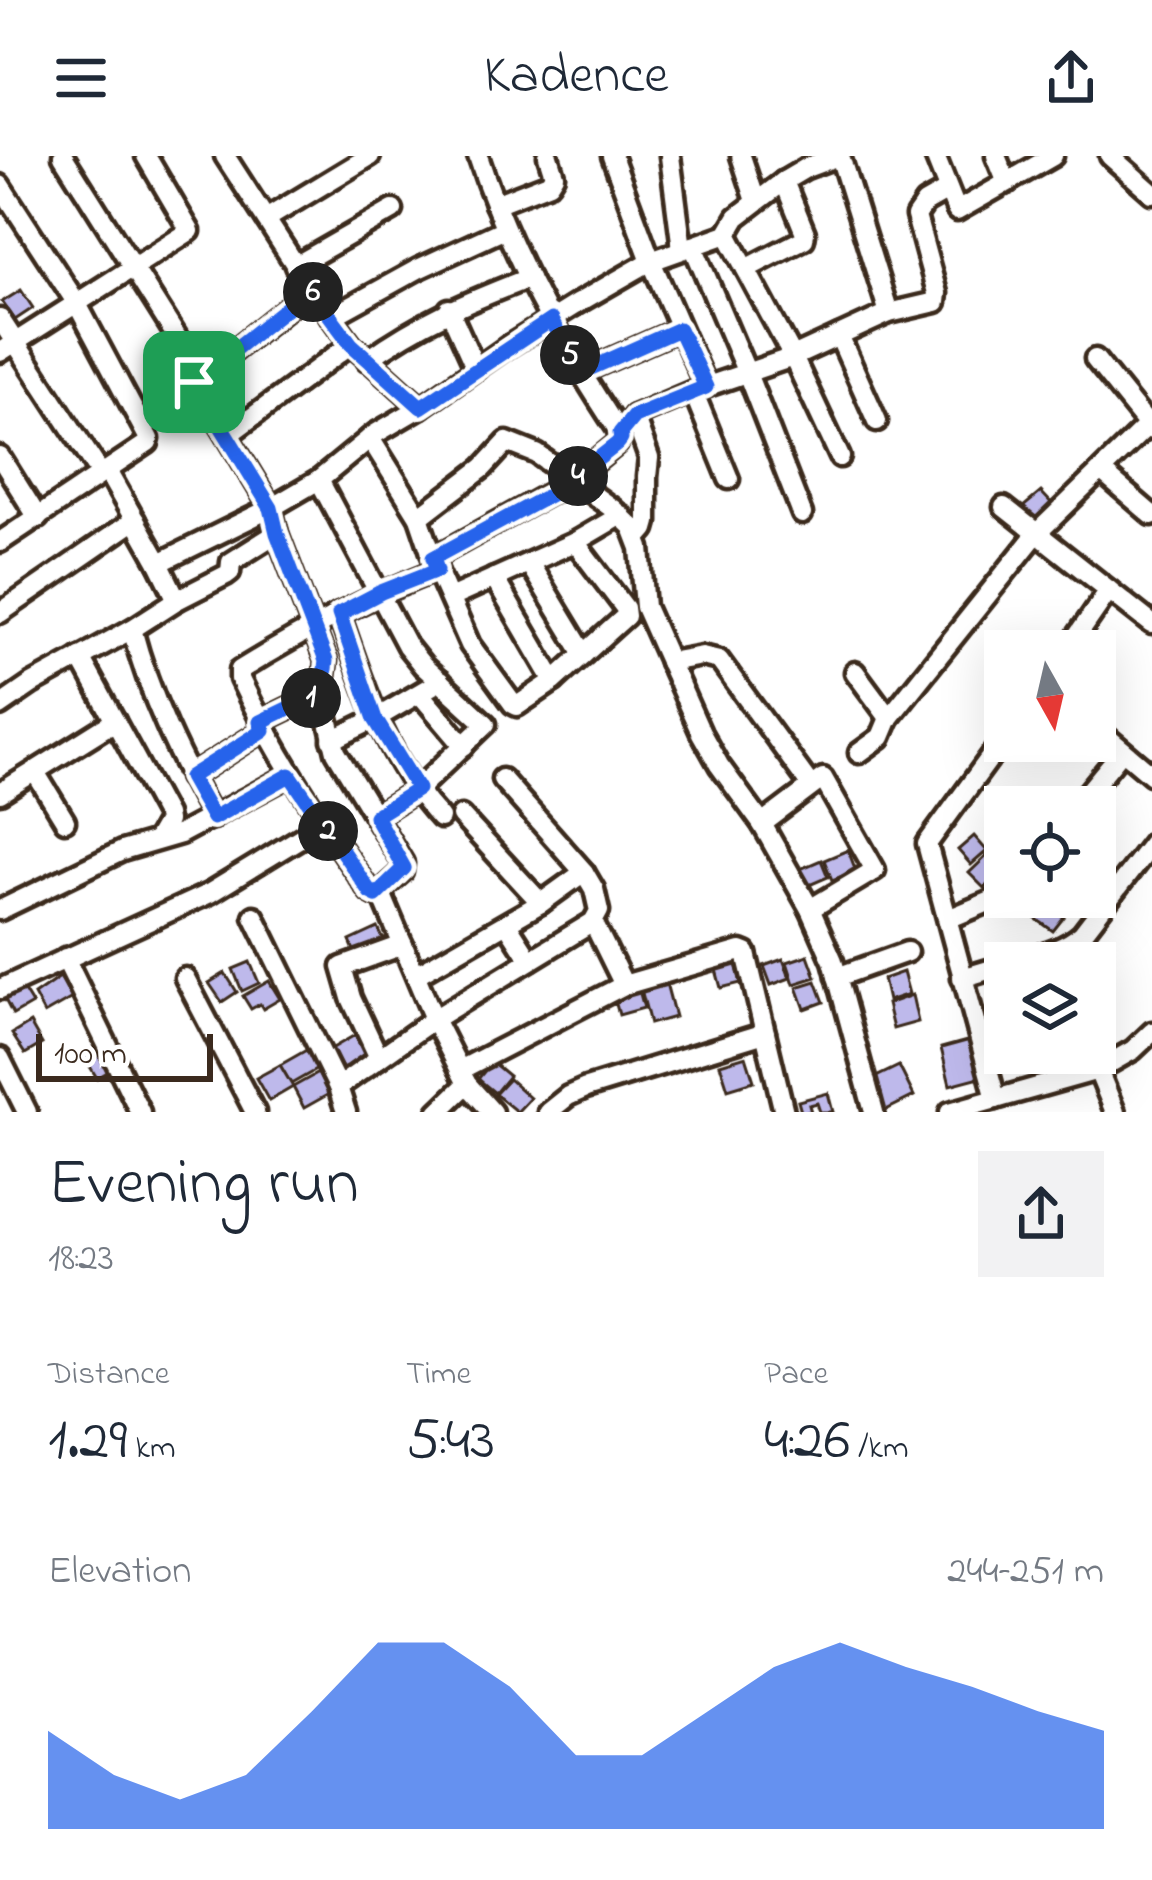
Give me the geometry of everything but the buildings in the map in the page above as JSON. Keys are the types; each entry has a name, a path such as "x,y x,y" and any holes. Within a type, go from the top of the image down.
{"street":[{"path":"63,156 180,342 179,358 271,508 326,661 322,692 332,740 404,868 383,901"},
{"path":"8,347 190,230 146,156"},
{"path":"225,156 351,344 421,407"},
{"path":"266,219 370,156"},
{"path":"478,156 529,278 621,439 572,481 435,564 240,670 240,680 290,775 370,892 383,901 434,1019 464,1077 492,1112"},
{"path":"495,204 549,183 554,176 548,156"},
{"path":"612,156 679,329 729,479"},
{"path":"670,156 687,248 747,373 802,514"},
{"path":"756,201 743,161 766,156"},
{"path":"160,563 319,480 370,438 651,261 727,234 737,217 804,162 839,156 889,313"},
{"path":"935,156 957,212 1053,156"},
{"path":"996,156 1007,183"},
{"path":"1110,156 1152,192"},
{"path":"746,269 806,236 784,181"},
{"path":"0,184 76,302 149,439 0,542"},
{"path":"620,433 634,416 699,389 793,357 889,313 936,302 916,216 925,203 948,190"},
{"path":"295,266 393,210"},
{"path":"331,317 418,269 506,230"},
{"path":"727,234 840,457"},
{"path":"367,359 449,310 529,278"},
{"path":"194,382 310,289"},
{"path":"449,310 476,369"},
{"path":"0,319 8,347 104,472 177,600"},
{"path":"580,373 679,329"},
{"path":"838,336 877,421"},
{"path":"228,435 351,344"},
{"path":"859,753 881,737 889,718 1037,533 1150,426 1095,359"},
{"path":"634,416 650,458 647,522 638,537"},
{"path":"370,438 419,517 470,644 514,704 522,704 554,682 626,616 575,542"},
{"path":"419,517 483,468 507,442 536,454 621,515 638,537 648,614 712,754 762,824 810,909 837,977 874,1112"},
{"path":"0,457 38,518"},
{"path":"1102,472 1152,515"},
{"path":"319,480 407,646 486,724 418,789 375,816"},
{"path":"1004,507 1152,624"},
{"path":"449,598 575,542 621,515"},
{"path":"0,613 135,520"},
{"path":"0,706 226,575 231,562 277,533"},
{"path":"529,563 584,654"},
{"path":"494,578 554,682"},
{"path":"1081,630 1109,590"},
{"path":"339,614 375,719 440,818"},
{"path":"132,629 150,691 213,818"},
{"path":"669,662 702,656 719,660 811,786"},
{"path":"80,657 166,815 156,840"},
{"path":"855,672 889,718"},
{"path":"332,740 440,681"},
{"path":"190,777 262,726 322,692"},
{"path":"420,694 464,746"},
{"path":"0,793 115,721"},
{"path":"1116,746 1152,775"},
{"path":"1093,786 1122,751"},
{"path":"986,762 928,842 996,1099"},
{"path":"35,772 65,821"},
{"path":"2,902 122,851 180,834 290,775"},
{"path":"338,1087 434,1019 592,922 599,911 584,872 502,779"},
{"path":"762,824 824,779 875,869 810,909"},
{"path":"461,815 542,903"},
{"path":"0,989 210,893 323,824"},
{"path":"1073,942 1152,843"},
{"path":"416,974 542,903 584,872"},
{"path":"948,919 984,904"},
{"path":"254,916 346,1112"},
{"path":"592,922 624,985"},
{"path":"507,924 530,960"},
{"path":"379,1058 342,968 403,945"},
{"path":"438,1112 464,1077 624,985 741,951 746,953 784,1112"},
{"path":"837,977 907,952"},
{"path":"65,958 140,1112"},
{"path":"962,978 984,971"},
{"path":"185,978 255,1112"},
{"path":"1116,1060 1152,1032"},
{"path":"548,1112 586,1088 765,1033"},
{"path":"0,1058 24,1111"},
{"path":"950,1112 1084,1074"},
{"path":"1100,1074 1115,1112"}],"route":[{"path":"310,289 351,344 421,407 551,320 580,373 679,329 706,387 634,416 617,444 572,481 433,558 437,570 339,614 375,719 418,789 375,816 404,863 402,872 376,895 290,775 213,818 190,777 264,730 260,722 322,692 326,661 271,508 194,382 310,289"}]}
